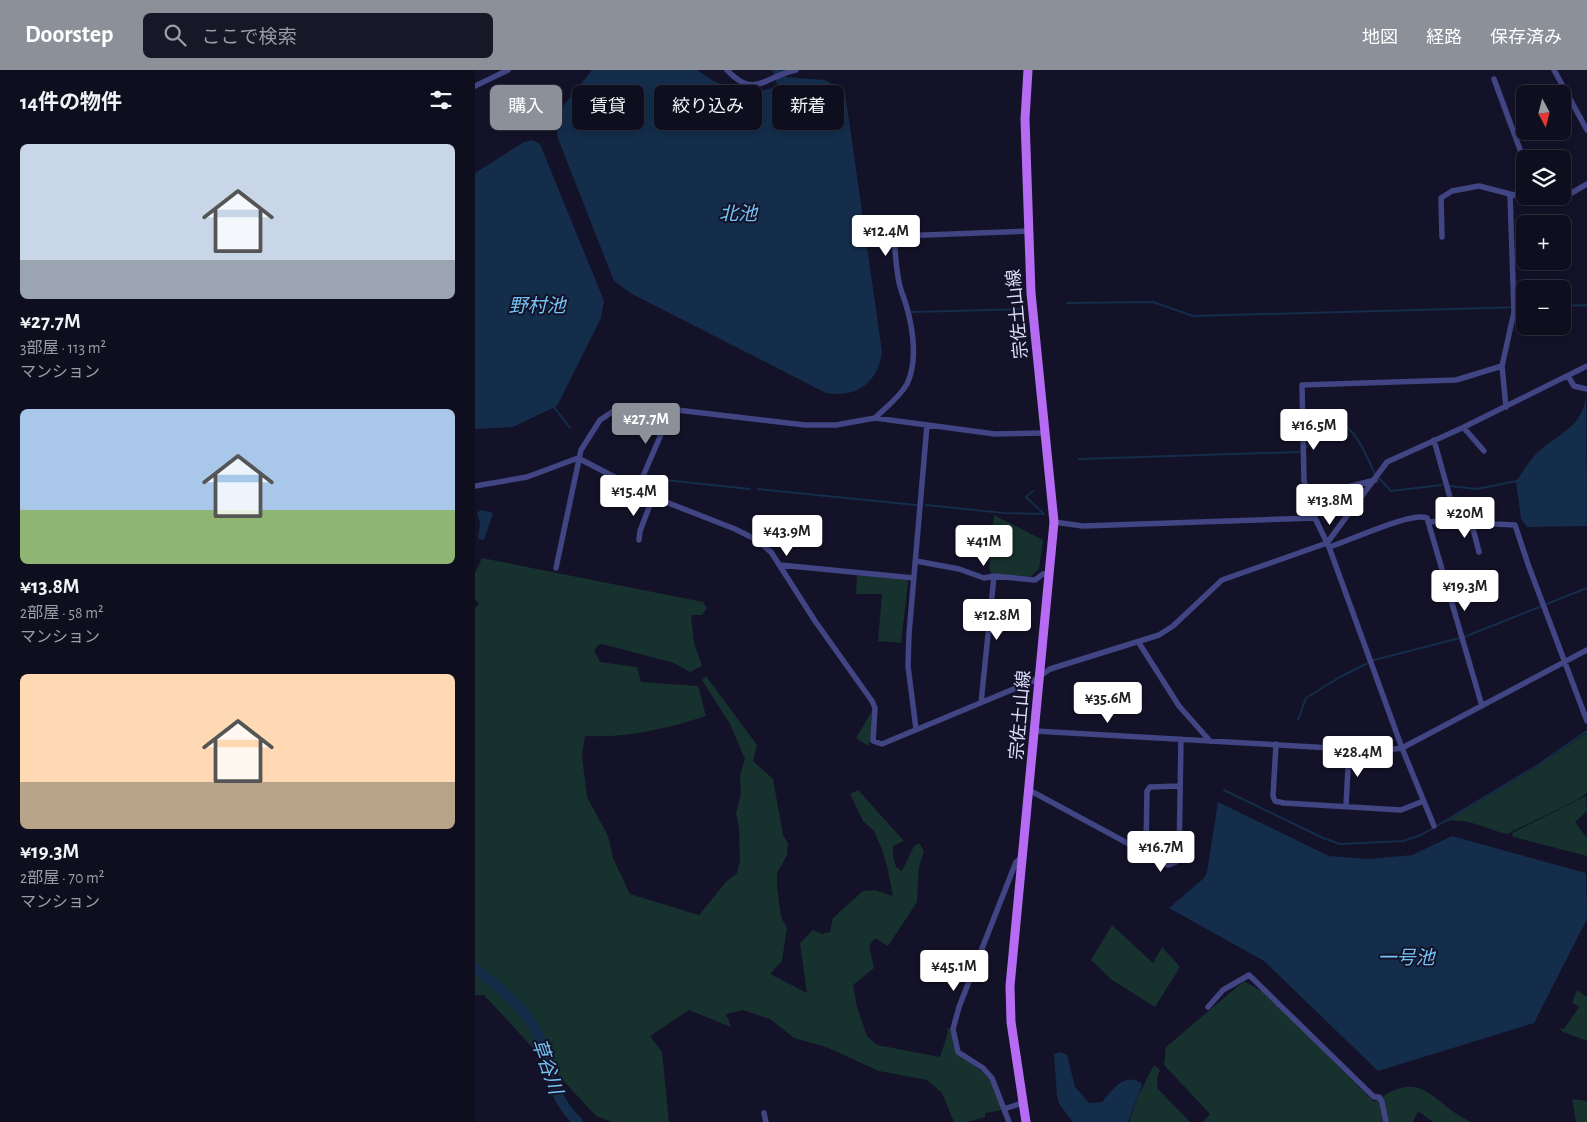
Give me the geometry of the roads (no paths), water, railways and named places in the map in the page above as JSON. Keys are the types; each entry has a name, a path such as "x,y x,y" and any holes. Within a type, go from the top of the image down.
{"main road":[{"name":"宗佐土山線","path":"1026,1122 1011,1022 1010,986 1041,675 1054,522 1031,293 1025,119 1028,70"}],"street":[{"path":"475,86 508,70"},
{"path":"727,70 741,84 748,86 760,85 787,72 796,70"},
{"path":"1555,70 1587,130"},
{"path":"1495,79 1520,150"},
{"path":"1571,193 1587,184"},
{"path":"1442,237 1441,198 1452,191 1479,186 1516,195"},
{"path":"1506,407 1502,366 1514,312 1509,194"},
{"path":"875,418 896,399 906,384 912,362 913,351 908,310 901,289 894,240 899,236 1028,231"},
{"path":"1434,826 1402,748 1328,545 1315,518 1304,481 1302,385 1456,380 1502,366"},
{"path":"1328,545 1387,462 1463,428 1587,366"},
{"path":"1568,376 1574,386 1587,389"},
{"path":"556,568 581,450 600,420 618,408 628,406 673,409 827,426 875,418 995,434 1046,433"},
{"path":"637,490 673,409"},
{"path":"916,729 908,666 927,425"},
{"path":"1463,428 1484,451"},
{"path":"1434,440 1456,520"},
{"path":"475,486 527,477 578,458 637,490 755,540 771,552 815,621 872,701 875,708 873,741 882,744 1033,681 1050,669 1139,643 1166,631 1222,580 1422,515 1430,522 1483,706"},
{"path":"1335,490 1375,480"},
{"path":"639,540 640,532 653,497"},
{"path":"1481,501 1486,520"},
{"path":"1054,522 1083,526 1315,518"},
{"path":"1430,522 1486,520 1495,524 1515,525 1587,721"},
{"path":"1471,521 1479,552"},
{"path":"916,561 959,569 983,578 994,576 1035,580 1043,574 1050,574"},
{"path":"780,565 914,578"},
{"path":"981,704 994,576"},
{"path":"1139,643 1179,706 1210,741"},
{"path":"1035,731 1349,749 1384,750 1402,748 1587,650"},
{"path":"1029,790 1168,865 1178,860 1181,739"},
{"path":"1276,744 1273,796 1275,801 1401,810 1421,802"},
{"path":"1346,806 1349,749"},
{"path":"1143,851 1146,844 1147,791 1151,787 1179,786"},
{"path":"1009,1122 992,1078 983,1068 958,1052 953,1029 959,1008 1016,862 1022,857"},
{"path":"1208,1007 1223,990 1249,975 1374,1097 1379,1097 1382,1102 1386,1122"},
{"path":"1004,1109 1022,1103"},
{"path":"763,1113 766,1122"}],"water":[{"name":"北池","path":"592,70 697,70 723,85 654,85 654,130 762,130 762,91 772,88 772,130 844,130 845,92 882,352 876,372 864,386 847,393 826,393 632,294 614,281 557,136 557,130 562,130 562,107 572,95 572,130 644,130 644,85 580,85"},
{"name":"北池","path":"772,70 783,70 786,77 825,80 833,85 777,85"},
{"name":"野村池","path":"532,140 540,144 604,301 601,318 557,406 513,427 475,429 475,173 524,142"},
{"path":"1586,394 1587,526 1527,527 1521,519 1516,481 1535,455 1574,423 1584,406"},
{"path":"482,510 493,513 484,540 478,539 480,522 477,512"},
{"name":"一号池","path":"1218,802 1329,856 1369,859 1412,855 1452,836 1586,873 1587,919 1534,1023 1378,1071 1264,961 1169,908 1204,878 1207,872"},
{"path":"1061,1052 1067,1055 1075,1087 1089,1103 1102,1102 1124,1081 1135,1080 1141,1083 1142,1085 1128,1122 1073,1122 1059,1104 1057,1096 1054,1054"}],"waterway":[{"path":"1067,303 1153,302 1193,316 1516,307"},
{"path":"1571,306 1587,305"},
{"path":"912,312 1025,309"},
{"path":"554,407 570,428"},
{"path":"1079,459 1299,452 1308,446 1313,430 1327,418 1336,420 1351,432 1363,448 1375,474"},
{"path":"1379,478 1391,491 1442,485"},
{"path":"656,479 750,489"},
{"path":"1450,486 1476,489 1517,481"},
{"path":"758,489 916,505"},
{"path":"926,505 1004,513 1044,514 1026,497 1033,491"},
{"path":"1298,720 1306,698 1340,677 1374,660 1464,637 1587,588"},
{"path":"1224,790 1323,838 1340,844 1403,841 1421,835 1435,827 1538,765 1587,731"},
{"name":"草谷川","path":"475,968 507,995 528,1018 541,1040 560,1099 578,1122"}]}
